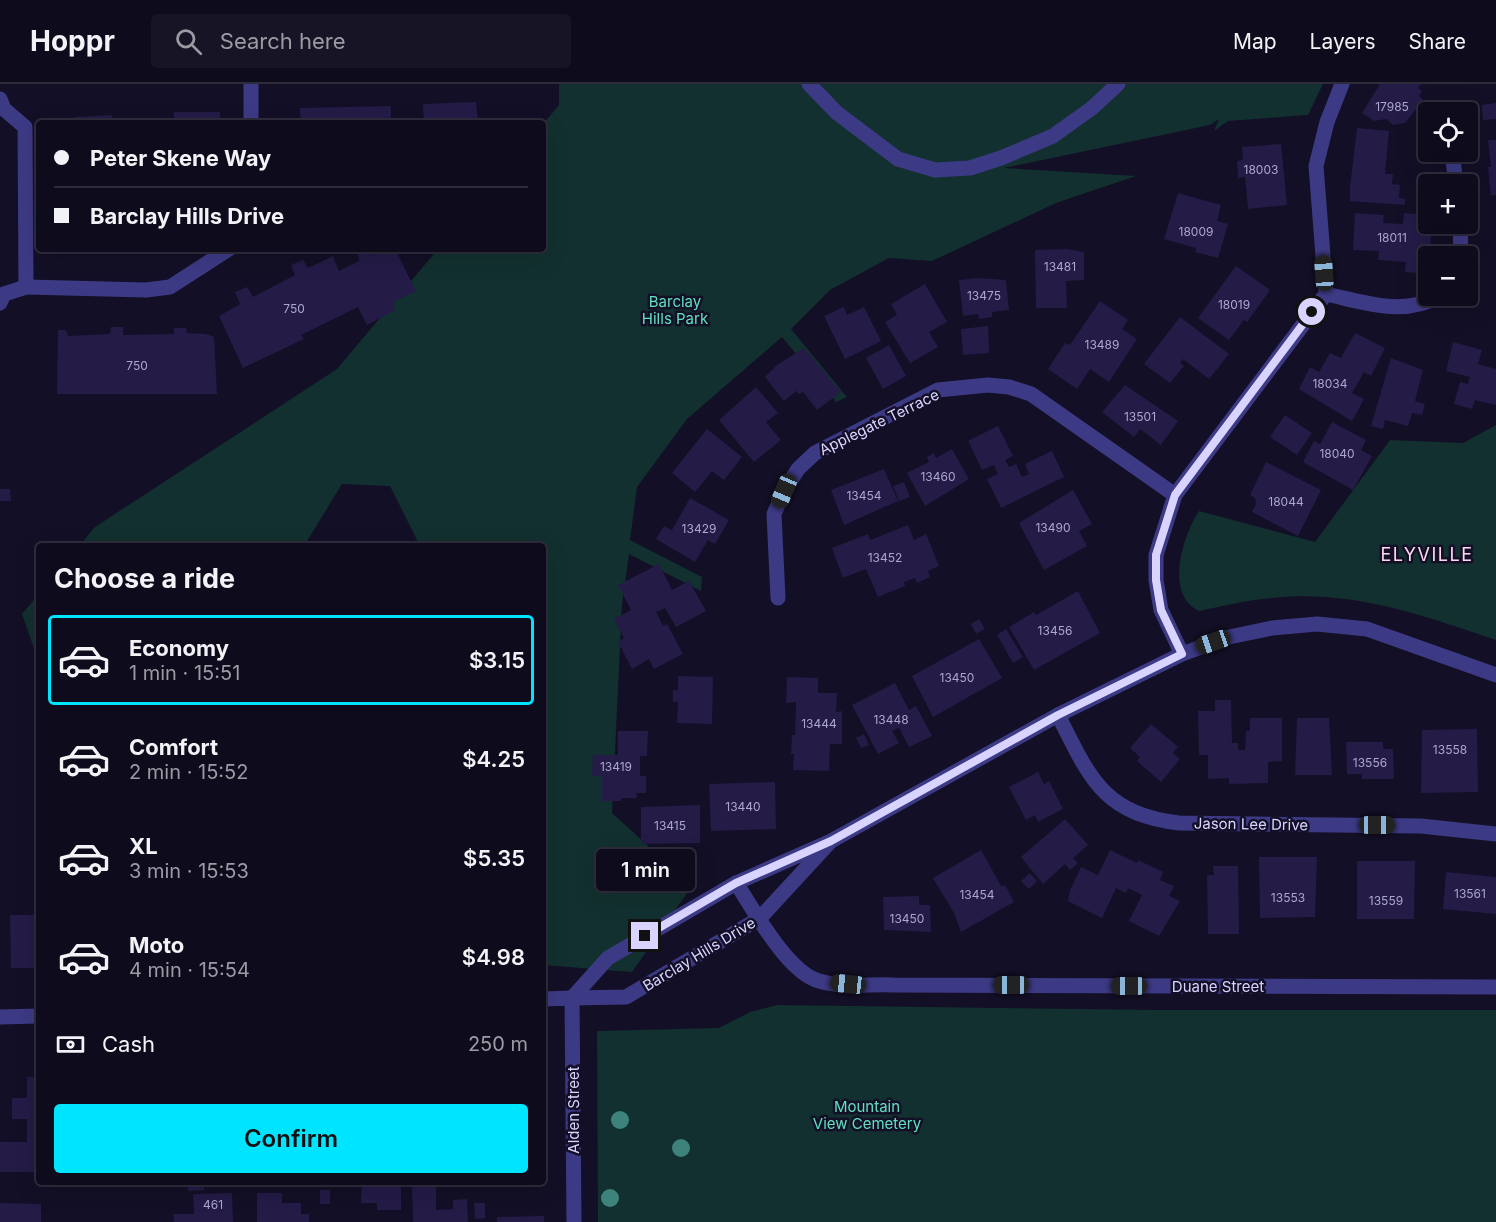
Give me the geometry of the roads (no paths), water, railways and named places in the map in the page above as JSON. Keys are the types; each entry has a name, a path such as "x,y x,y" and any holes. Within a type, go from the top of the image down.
{"street":[{"path":"251,84 251,120"},
{"path":"809,84 837,113 898,159 935,170 970,168 1001,158 1053,136 1092,108 1118,84"},
{"path":"1182,654 1161,610 1156,580 1156,555 1175,495 1326,294 1316,166 1327,122 1342,84"},
{"path":"0,99 4,109 25,127 26,287"},
{"path":"1,297 26,287 146,290 170,286 224,252"},
{"path":"1326,294 1386,306 1411,307 1418,304"},
{"name":"Applegate Terrace","path":"778,598 774,514 784,491 798,469 815,453 938,390 988,385 1009,387 1031,394 1175,495"},
{"name":"Barclay Hills Drive","path":"572,998 608,957 736,883 831,841 1058,715 1182,654 1228,637 1272,628 1317,624 1367,629 1496,675"},
{"name":"Jason Lee Drive","path":"1058,715 1088,775 1103,792 1127,810 1158,821 1421,825 1496,834"},
{"name":"Barclay Hills Drive","path":"546,999 626,997 760,918 831,841"},
{"name":"Duane Street","path":"736,883 789,961 801,973 819,981 848,984 1496,987"},
{"name":"Alden Street","path":"572,998 574,1222"},
{"path":"0,1017 36,1016"}],"district":[{"name":"ELYVILLE","path":"1427,554"}],"park label":[{"name":"Barclay Hills Park","path":"675,310"},
{"name":"Mountain View Cemetery","path":"867,1114"}]}
